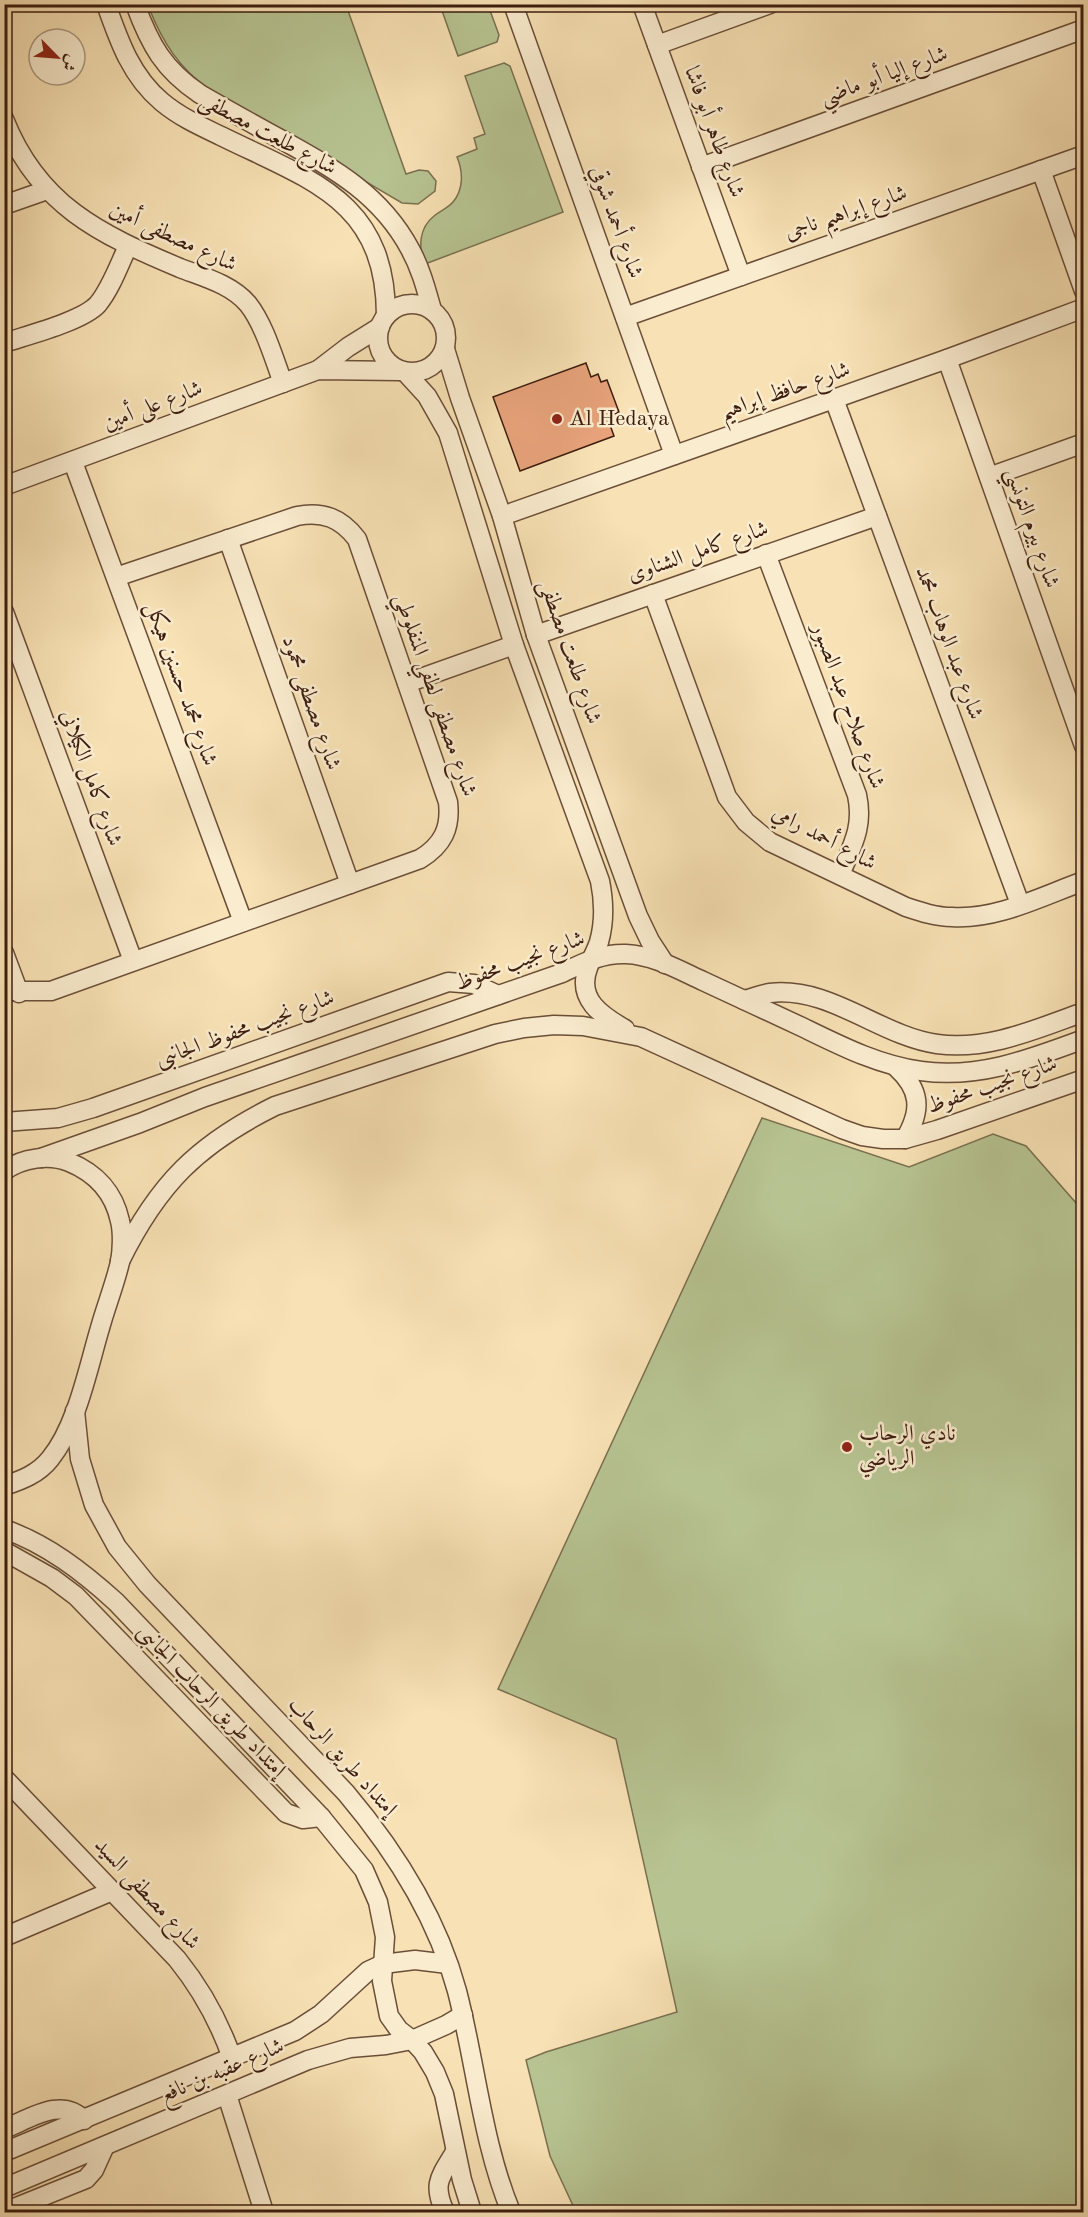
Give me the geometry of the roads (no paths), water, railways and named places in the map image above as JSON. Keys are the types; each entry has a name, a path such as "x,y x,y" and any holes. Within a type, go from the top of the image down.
{"street":[{"name":"شارع طلعت مصطفى","path":"106,4 122,50 139,78 161,101 188,120 309,179 348,208 363,225 382,267 386,290 383,321"},
{"name":"شارع طلعت مصطفى","path":"135,4 152,45 167,66 185,84 334,169 366,193 381,208 410,249 422,276 432,310"},
{"name":"شارع أحمد شوقي","path":"513,4 674,455"},
{"name":"شارع طاهر أبو فاشا","path":"642,4 741,276"},
{"path":"657,45 770,4"},
{"name":"شارع إليا أبو ماضي","path":"701,168 1083,29"},
{"name":"شارع مصطفى أمين","path":"4,119 20,153 47,190 81,219 128,246 224,286 237,294 255,315 283,383"},
{"name":"شارع إبراهيم ناجى","path":"625,317 1083,155"},
{"path":"1041,170 1083,291"},
{"path":"4,205 47,190"},
{"path":"4,343 93,309 105,294 128,246"},
{"path":"403,372 425,371 434,365 445,349 447,338 440,317 420,304 408,304 396,308 383,321 378,337 383,358 391,366 403,372 427,396 448,433 514,645 600,881 604,912 602,927 585,980 590,1002 607,1018 641,1037"},
{"name":"شارع حافظ إبراهيم","path":"502,516 947,360 1083,308"},
{"name":"شارع على أمين","path":"4,486 318,370 383,321"},
{"name":"شارع طلعت مصطفى","path":"445,349 502,516 536,634 638,916 665,964"},
{"name":"شارع بيرم التونسي","path":"947,360 1083,746"},
{"name":"شارع على أمين","path":"318,370 403,372"},
{"name":"شارع عبد الوهاب محمد","path":"834,399 1020,904"},
{"path":"989,477 1083,443"},
{"name":"شارع محمد حسنين هيكل","path":"73,462 243,922"},
{"name":"شارع مصطفى لطفي المنفلوطي","path":"12,992 51,991 420,859 432,852 448,829 450,816 448,802 357,539 337,519 324,514 310,513 297,516 116,577"},
{"name":"شارع كامل الشناوى","path":"536,634 877,516"},
{"name":"شارع مصطفى محمود","path":"228,539 350,884"},
{"name":"شارع صلاح عبد الصبور","path":"766,554 857,795 860,815 857,835 840,875"},
{"name":"شارع أحمد رامي","path":"653,594 727,797 746,822 770,842 906,906 928,914 951,917 975,917 998,912 1083,881"},
{"name":"شارع كامل الكيلاني","path":"5,617 133,962"},
{"path":"407,683 514,645"},
{"path":"4,952 12,992"},
{"name":"شارع نجيب محفوظ","path":"6,1168 41,1158 205,1097 562,974 592,958 610,954 646,957 665,964 857,1053 896,1067 950,1073 976,1072 1029,1060 1083,1039"},
{"name":"شارع نجيب محفوظ الجانبى","path":"4,1122 57,1118 93,1108 448,982 474,984 498,995"},
{"path":"744,1000 771,993 799,994 825,1001 905,1036 936,1044 968,1045 1000,1041 1083,1012"},
{"name":"شارع نجيب محفوظ","path":"120,1261 137,1227 152,1204 182,1168 210,1144 242,1123 275,1106 495,1034 524,1028 554,1025 584,1026 641,1037 842,1129 883,1139 904,1139 937,1130 1083,1079"},
{"path":"896,1067 908,1078 915,1092 917,1108 913,1124 904,1139"},
{"path":"4,1486 38,1472 61,1443 75,1411 120,1261 121,1223 114,1202 102,1183 84,1168 63,1160 41,1158"},
{"name":"إمتداد طريق الرحاب","path":"75,1411 80,1459 94,1505 117,1547 147,1584 332,1776 375,1826 416,1892 448,1964 463,2015 487,2130 504,2195 511,2212"},
{"path":"4,1528 43,1547 91,1579 116,1602 321,1817 364,1870 378,1902 385,1937 383,1996 389,2016 399,2030 412,2040 435,2072 444,2094 455,2152 472,2212"},
{"name":"إمتداد طريق الرحاب الجانبى","path":"4,1551 52,1578 76,1596 285,1813 303,1819 321,1817"},
{"path":"76,1596 91,1579"},
{"name":"شارع مصطفى السيد","path":"4,1778 177,1959 195,1981 218,2022 232,2058"},
{"path":"4,1937 112,1891"},
{"name":"شارع عقبه بن نافع","path":"4,2152 295,2031 321,2014 368,1971 383,1964 416,1959 448,1964"},
{"name":"شارع عقبه بن نافع","path":"4,2188 104,2148 308,2060 350,2048 412,2040 463,2015"},
{"path":"295,2031 308,2060"},
{"path":"227,2095 264,2212"},
{"path":"4,2129 54,2109 65,2108 76,2112 84,2120"},
{"path":"4,2212 86,2179 94,2170 104,2148"},
{"path":"445,2212 438,2198 438,2182 455,2152"}],"place":[{"name":"Al Hedaya","path":"557,419"},
{"name":"نادي الرحاب الرياضي","path":"847,1447"}]}
